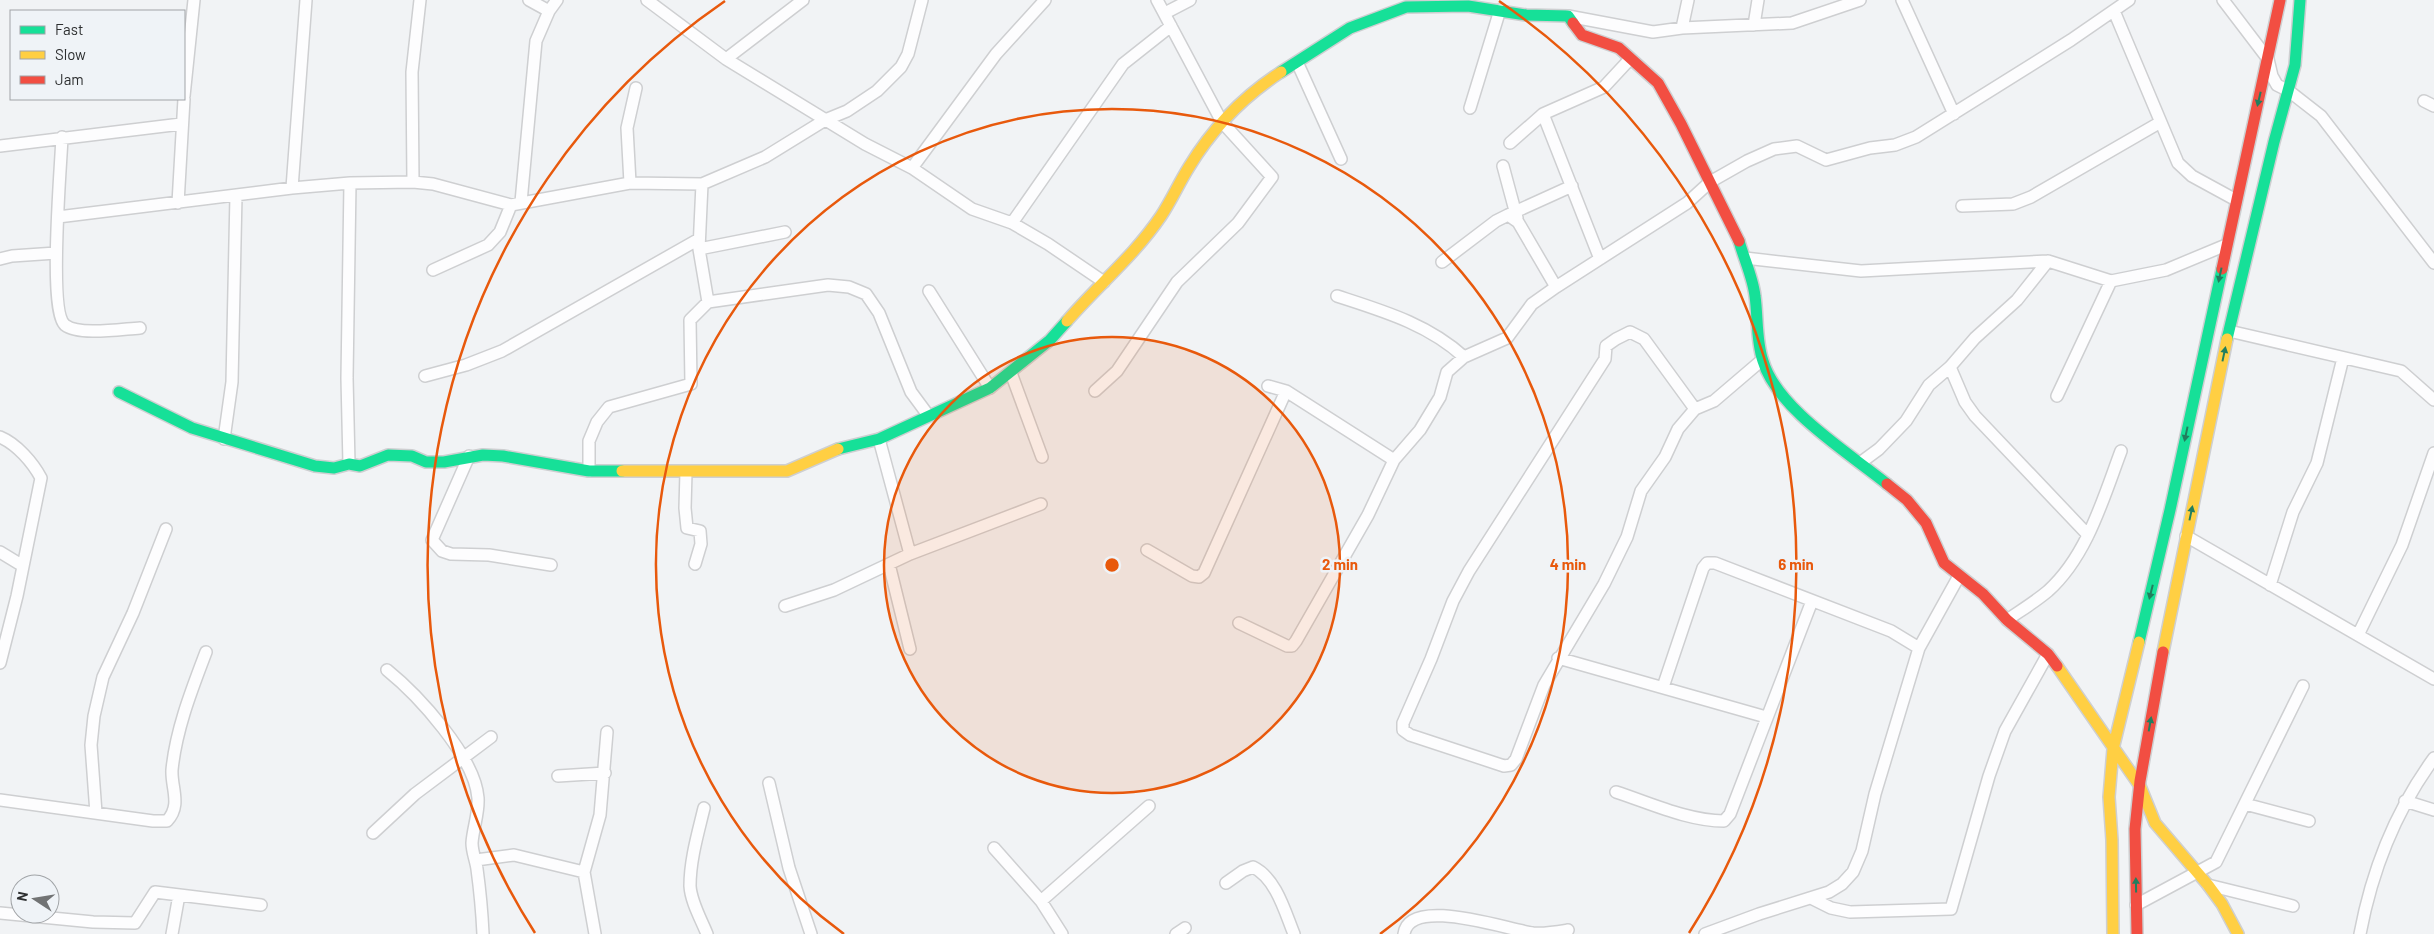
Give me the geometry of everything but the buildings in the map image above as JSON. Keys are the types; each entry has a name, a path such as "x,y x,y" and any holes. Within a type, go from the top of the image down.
{"street":[{"path":"185,88 194,0"},
{"path":"292,188 306,0"},
{"path":"413,182 412,72 420,0"},
{"path":"529,0 549,11"},
{"path":"433,270 488,245 500,232 516,203 536,41 549,11 557,0"},
{"path":"647,0 726,59 824,120 912,168 972,209 1012,223 1048,244 1104,282"},
{"path":"726,59 803,0"},
{"path":"58,217 292,188 350,183 413,182 433,184 516,203 630,183 702,184 765,157 824,120 847,111 876,91 901,67 908,54 922,0"},
{"path":"912,168 996,54 1045,0"},
{"path":"1094,391 1117,371 1177,282 1238,223 1272,177 1222,122 1157,0"},
{"path":"1165,13 1190,0"},
{"path":"1682,28 1688,0"},
{"path":"1754,25 1758,0"},
{"path":"119,392 192,428 315,466 334,468 349,464 360,466 388,455 412,456 426,462 444,462 469,456 503,456 589,471 786,470 844,446 879,439 990,388 1050,340 1129,258 1151,229 1189,166 1222,122 1263,84 1350,28 1407,3 1468,6 1526,15 1568,16 1652,32 1682,28 1792,23 1860,0"},
{"path":"1902,0 1954,114"},
{"path":"1240,623 1287,646 1292,646 1341,565 1368,515 1394,460 1420,430 1440,397 1447,372 1464,357 1507,338 1532,304 1556,287 1688,203 1710,182 1747,161 1774,149 1797,146 1826,160 1870,148 1894,145 1916,137 2129,0"},
{"path":"2223,0 2268,59 2272,76 2277,85 2289,91 2321,116 2434,263"},
{"path":"2113,934 2112,840 2109,797 2113,749 2170,510 2280,0"},
{"path":"2137,934 2136,829 2140,786 2186,536 2229,330 2274,142 2295,65 2300,0"},
{"path":"1470,108 1500,10"},
{"path":"2114,11 2152,101 2159,123 2178,163 2192,176 2236,200"},
{"path":"1568,16 1582,35 1619,48 1658,83 1723,206 1745,258 1755,294 1762,360 1769,377 1783,397 1804,418 1907,500 1926,523 1944,563 1983,594 2006,620 2048,654 2066,676 2078,699 2140,786 2155,823 2222,904 2238,934"},
{"path":"1012,223 1123,64 1171,26"},
{"path":"1510,143 1543,114 1604,87 1630,59"},
{"path":"1297,62 1341,159"},
{"path":"630,183 627,128 636,88"},
{"path":"178,203 184,100"},
{"path":"1543,114 1600,259"},
{"path":"1962,206 2013,204 2032,197 2159,123"},
{"path":"0,146 181,124"},
{"path":"62,137 56,254 58,314 65,324 78,330 140,328"},
{"path":"1503,166 1514,216 1556,287"},
{"path":"349,464 347,378 350,183"},
{"path":"702,184 699,244 708,302"},
{"path":"1442,262 1496,221 1514,216 1572,186"},
{"path":"224,439 232,382 236,195"},
{"path":"425,376 466,365 502,351 699,244 784,232"},
{"path":"1745,258 1861,271 2048,261 2111,281 2166,270 2226,244"},
{"path":"0,259 12,256 56,254"},
{"path":"1860,463 1879,449 1906,421 1929,385 1950,367 1975,338 2016,300 2048,261"},
{"path":"2056,396 2111,281"},
{"path":"589,471 588,441 597,422 609,407 691,384 690,320 708,302 828,285 849,288 866,294 879,313 911,392 928,415"},
{"path":"929,291 990,388"},
{"path":"1337,296 1385,311 1423,327 1448,342 1464,357"},
{"path":"2229,330 2401,371 2434,400"},
{"path":"1695,409 1644,339 1630,332 1606,346 1605,359 1469,571 1454,600 1431,660 1403,723 1403,730 1410,735 1504,766 1511,765 1516,759 1544,685 1558,658 1608,576 1627,537 1641,491 1665,457 1678,429 1695,409 1714,401 1762,360"},
{"path":"2270,585 2293,512 2317,463 2343,358"},
{"path":"1950,367 1965,402 1975,416 2088,535"},
{"path":"1011,372 1042,457"},
{"path":"1268,386 1286,391 1394,460"},
{"path":"1147,550 1192,576 1199,577 1204,573 1286,391"},
{"path":"0,437 8,440 35,468 41,478 24,566 0,663"},
{"path":"879,439 910,554"},
{"path":"2006,620 2048,591 2065,572 2088,535 2121,451"},
{"path":"2358,635 2402,545 2434,453"},
{"path":"469,456 432,540 437,546 451,554 489,555 551,565"},
{"path":"686,472 685,508 687,528 700,530 701,544 695,564"},
{"path":"785,606 834,590 910,554 1041,504"},
{"path":"96,813 91,745 94,716 103,677 133,613 166,529"},
{"path":"2186,536 2434,679"},
{"path":"0,552 24,566"},
{"path":"1663,687 1703,568 1707,562 1715,563 1891,631 1919,648"},
{"path":"889,564 910,649"},
{"path":"1705,934 1829,892 1842,884 1854,872 1862,851 1878,784 1919,648 1959,576"},
{"path":"1616,792 1675,812 1711,821 1724,821 1730,814 1812,601"},
{"path":"0,800 153,821 167,820 174,814 176,800 172,771 178,736 206,652"},
{"path":"1811,898 1831,908 1850,912 1951,909 1989,776 2005,731 2048,654"},
{"path":"1558,658 1766,717"},
{"path":"387,670 405,684 433,715 463,757 475,782 478,798 472,844 476,860 483,934"},
{"path":"2136,905 2195,871 2216,862 2304,686"},
{"path":"595,934 584,872 600,815 607,732"},
{"path":"373,833 415,794 491,737"},
{"path":"2360,934 2364,912 2382,854 2405,801 2434,758"},
{"path":"558,776 605,773"},
{"path":"769,783 787,860 811,934"},
{"path":"2405,801 2434,810"},
{"path":"2245,804 2309,821"},
{"path":"1041,901 1149,806"},
{"path":"704,808 692,860 690,887 694,903 707,934"},
{"path":"994,848 1041,901 1062,934"},
{"path":"476,860 514,855 584,872"},
{"path":"1226,883 1243,870 1253,867 1262,871 1274,888 1294,934"},
{"path":"2208,886 2294,906"},
{"path":"0,913 93,922 135,922 155,892 261,905"},
{"path":"172,934 179,894"},
{"path":"1404,934 1406,924 1412,919 1432,916 1451,916 1534,934 1568,930"},
{"path":"1740,922 1741,934"}],"traffic: fast":[{"path":"2227,339 2274,142 2295,65 2300,0"},
{"path":"1281,72 1350,28 1406,7 1468,6 1526,15 1568,16 1573,23"},
{"path":"1739,241 1754,289 1761,353 1771,379 1798,413 1887,484"},
{"path":"2139,642 2170,510 2222,269"},
{"path":"838,449 879,439 990,388 1050,340 1067,321"},
{"path":"119,392 192,428 315,466 334,468 349,464 360,466 388,455 412,456 426,462 444,462 483,455 503,456 589,471 622,471"}],"traffic: slow":[{"path":"1067,321 1150,231 1165,210 1198,153 1218,127 1254,92 1281,72"},
{"path":"2163,652 2227,339"},
{"path":"622,471 787,471 838,449"},
{"path":"2113,934 2112,840 2109,797 2113,749 2139,642"},
{"path":"2057,666 2140,786 2155,823 2208,885 2222,904 2238,934"}],"traffic: jam":[{"path":"2222,269 2280,0"},
{"path":"1573,23 1582,35 1619,48 1658,83 1681,124 1739,241"},
{"path":"1887,484 1907,500 1926,523 1944,563 1983,594 2007,620 2048,654 2057,666"},
{"path":"2137,934 2135,829 2140,781 2163,652"}]}
